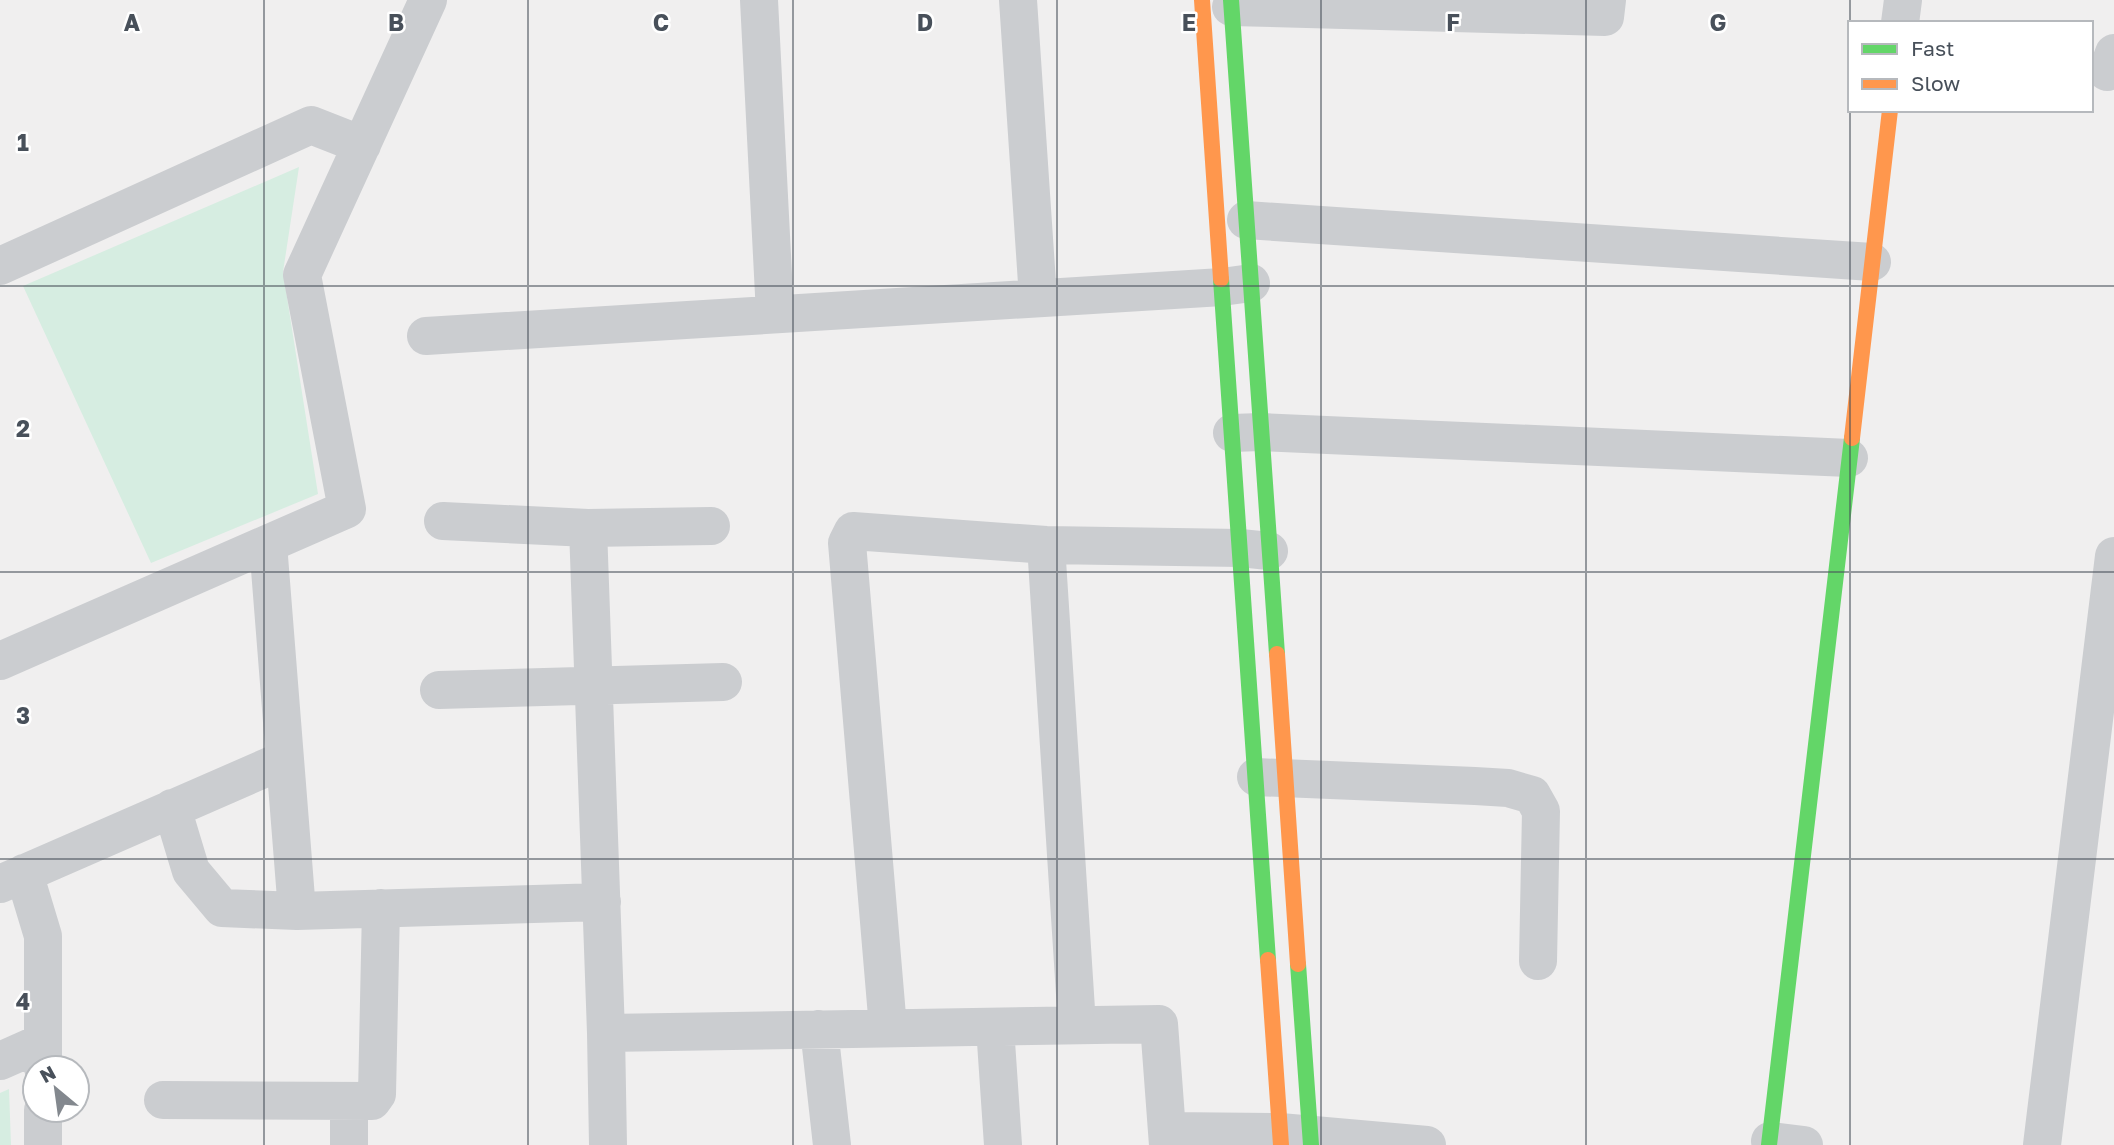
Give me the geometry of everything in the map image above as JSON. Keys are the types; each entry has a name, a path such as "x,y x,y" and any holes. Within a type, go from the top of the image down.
{"street":[{"path":"0,661 347,509 302,275 428,0"},
{"path":"759,0 775,314"},
{"path":"1018,0 1038,298"},
{"path":"1221,2 1470,7 1605,18 1607,0"},
{"path":"1900,21 1903,0"},
{"path":"1221,2 1246,220 1236,285 1296,1139"},
{"path":"1221,2 1236,285 1296,1139"},
{"path":"1781,1144 1849,458 1890,112"},
{"path":"0,266 311,125 362,145"},
{"path":"1246,220 1872,262"},
{"path":"426,336 1236,285"},
{"path":"1247,433 1849,458"},
{"path":"443,521 588,528 711,526"},
{"path":"588,528 608,1145"},
{"path":"888,1028 847,542 853,531 1046,545 1255,549"},
{"path":"268,544 297,911"},
{"path":"1046,545 1077,1025"},
{"path":"2042,1145 2114,556"},
{"path":"439,690 723,682"},
{"path":"43,1054 43,936 12,878 284,760"},
{"path":"1271,777 1508,788 1532,796 1541,811 1538,961"},
{"path":"172,808 191,871 222,908 297,911 602,902"},
{"path":"163,1100 372,1101 377,1094 381,908"},
{"path":"606,1032 1158,1024 1167,1138 1296,1139 1427,1145"},
{"path":"995,1027 1003,1145"},
{"path":"818,1029 832,1145"},
{"path":"0,1061 21,1058"},
{"path":"349,1102 349,1145"},
{"path":"43,1124 43,1145"}],"green space":[{"path":"299,167 283,272 318,494 151,563 23,286"},
{"path":"9,1089 11,1145 0,1145 0,1093"}],"traffic: fast":[{"path":"1231,0 1277,654"},
{"path":"1221,279 1268,960"},
{"path":"1769,1145 1852,438"},
{"path":"1298,964 1311,1145"}],"traffic: slow":[{"path":"1202,0 1221,279"},
{"path":"1852,438 1890,112"},
{"path":"1277,654 1298,964"},
{"path":"1268,960 1281,1145"}]}
